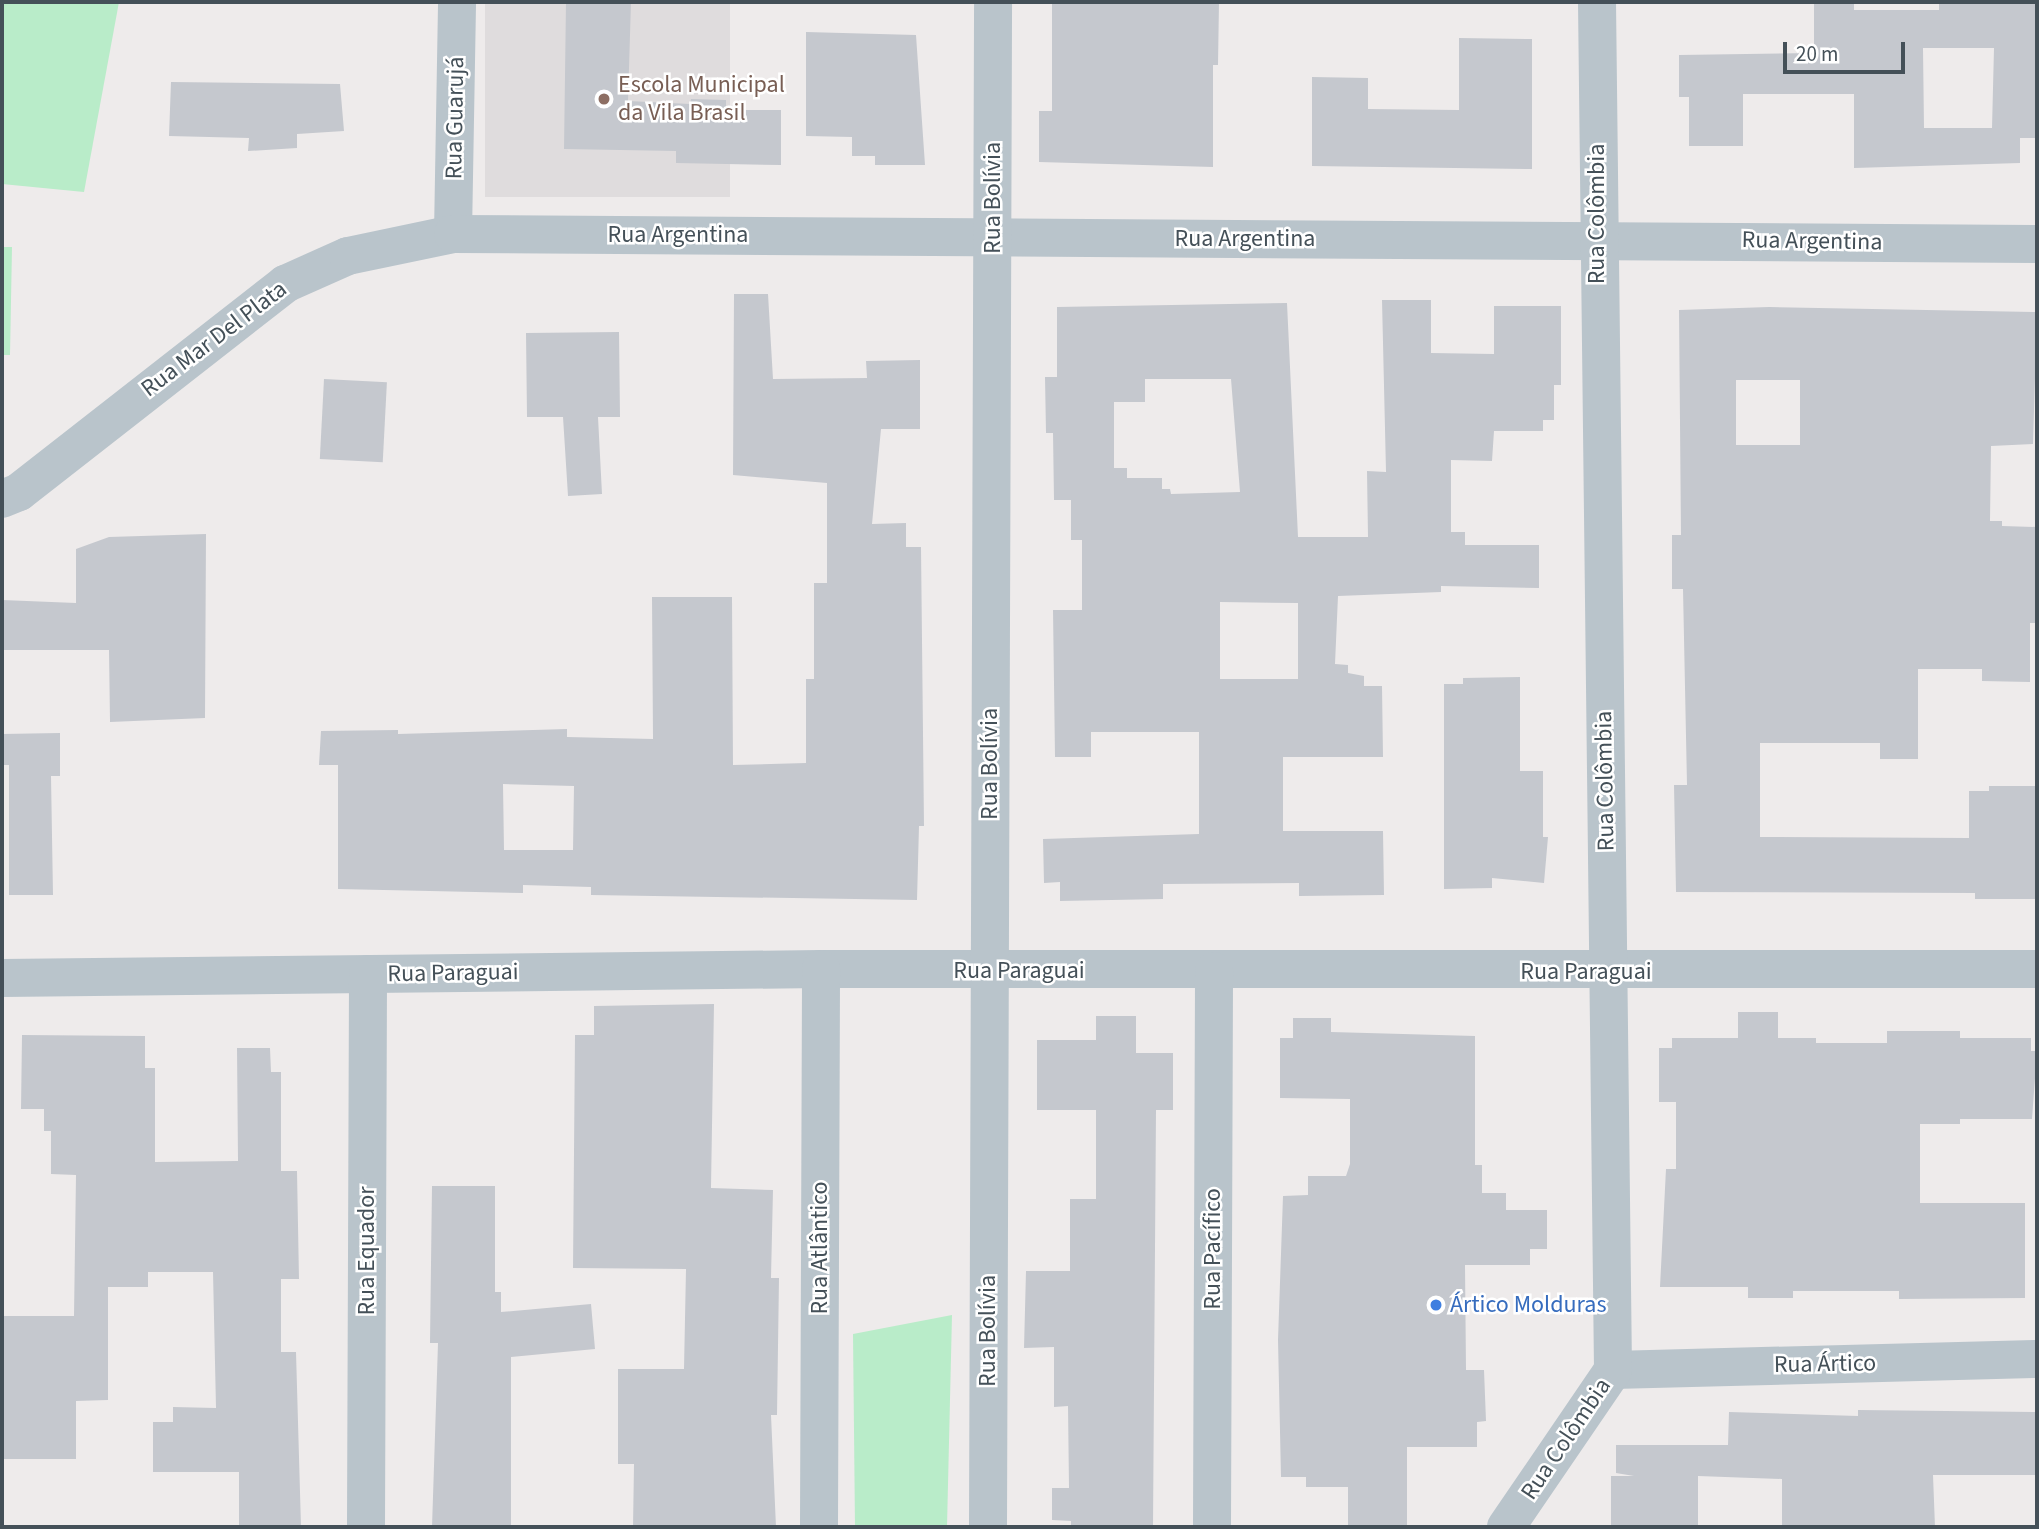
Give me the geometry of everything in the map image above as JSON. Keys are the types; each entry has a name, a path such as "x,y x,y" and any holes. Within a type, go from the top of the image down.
{"street":[{"name":"Rua Guarujá","path":"453,234 457,2"},
{"name":"Rua Bolívia","path":"988,1527 993,2"},
{"name":"Rua Colômbia","path":"1506,1527 1613,1370 1597,239 1597,2"},
{"name":"Rua Argentina","path":"453,234 1597,239 2037,244"},
{"name":"Rua Mar Del Plata","path":"2,499 19,492 285,284 348,256 453,234"},
{"name":"Rua Paraguai","path":"2,978 821,969 988,972 1607,972 2037,969"},
{"name":"Rua Atlântico","path":"819,1527 821,969"},
{"name":"Rua Pacífico","path":"1212,1527 1214,971"},
{"name":"Rua Equador","path":"366,1527 368,974"},
{"name":"Rua Ártico","path":"1613,1370 2037,1359"}],"shaded area":[{"name":"Escola Municipal da Vila Brasil","path":"485,2 730,2 730,197 485,197"}],"green space":[{"path":"2,2 119,2 84,192 2,184"},
{"path":"2,247 12,247 10,355 2,355"},
{"path":"952,1315 947,1527 855,1527 853,1334"}],"building":[{"path":"566,2 631,2 628,101 690,104 691,99 726,100 726,110 781,110 781,165 676,163 676,151 564,149"},
{"path":"1052,2 1219,2 1218,65 1213,65 1213,167 1039,162 1039,111 1052,111"},
{"path":"1814,2 1854,2 1854,10 1939,10 1939,2 2037,2 2037,138 2020,138 2020,163 1854,168 1854,94 1743,94 1743,146 1689,146 1689,97 1679,97 1679,55 1814,53","holes":["1923,48 1994,48 1992,128 1924,128"]},
{"path":"806,32 916,35 925,165 875,165 875,156 852,156 852,137 806,136"},
{"path":"1459,38 1532,39 1532,169 1312,166 1312,77 1368,78 1368,109 1459,110"},
{"path":"171,82 340,84 344,131 297,134 297,148 248,151 249,138 169,136"},
{"path":"734,294 768,294 773,379 867,378 866,361 920,360 920,429 881,429 872,524 906,523 906,547 921,547 924,826 919,826 917,900 591,895 591,887 523,885 523,893 338,889 338,765 319,765 321,731 398,730 398,734 567,729 567,737 653,739 652,597 732,597 733,765 806,763 806,679 814,679 814,583 827,583 827,483 733,475","holes":["503,784 574,786 573,850 504,850"]},
{"path":"1382,300 1431,300 1431,353 1494,354 1494,306 1561,306 1561,385 1554,385 1554,420 1543,420 1543,431 1494,431 1492,461 1451,460 1451,532 1465,532 1465,545 1539,545 1539,588 1441,586 1441,592 1338,596 1335,664 1348,665 1348,673 1364,676 1364,686 1382,686 1383,757 1283,757 1283,831 1383,831 1384,895 1299,896 1299,883 1163,884 1163,899 1060,901 1060,882 1044,883 1043,839 1199,834 1199,732 1091,732 1091,757 1055,757 1053,610 1082,610 1082,540 1071,540 1071,500 1054,500 1053,433 1046,433 1045,377 1057,377 1057,307 1287,303 1298,537 1368,537 1367,471 1386,472","holes":["1145,379 1231,379 1240,492 1171,494 1170,489 1162,489 1162,478 1127,478 1127,468 1114,468 1114,402 1145,402","1220,602 1298,603 1298,679 1220,679"]},
{"path":"1769,307 2037,312 2033,444 1991,446 1990,521 2002,521 2002,526 2037,527 2037,623 2030,623 2030,682 1982,681 1982,669 1918,669 1918,759 1880,759 1880,743 1760,743 1760,837 1969,838 1969,791 1989,791 1989,786 2037,786 2037,899 1975,899 1975,893 1676,892 1674,785 1687,785 1683,589 1672,589 1672,535 1681,535 1679,310","holes":["1736,380 1800,380 1800,445 1736,445"]},
{"path":"619,332 620,417 598,417 602,494 568,496 563,417 527,417 526,333"},
{"path":"324,379 387,382 383,462 320,459"},
{"path":"206,534 205,718 110,722 109,650 2,650 2,600 76,603 76,549 109,537"},
{"path":"1520,677 1520,771 1543,771 1543,837 1548,837 1544,883 1492,878 1492,888 1444,889 1444,684 1463,684 1463,678"},
{"path":"60,733 60,776 51,776 53,895 9,895 9,765 2,765 2,734"},
{"path":"714,1004 711,1188 773,1190 771,1278 779,1278 777,1415 771,1415 776,1527 633,1527 634,1464 618,1464 618,1369 684,1369 686,1269 573,1268 575,1035 594,1035 594,1006"},
{"path":"1738,1012 1778,1012 1778,1038 1816,1038 1816,1043 1887,1043 1887,1031 1960,1031 1960,1038 2031,1038 2031,1051 2037,1051 2032,1119 1960,1119 1960,1124 1920,1124 1920,1203 2025,1203 2025,1298 1899,1299 1899,1291 1793,1291 1793,1298 1748,1298 1748,1287 1660,1287 1666,1169 1676,1169 1676,1102 1659,1102 1659,1048 1672,1048 1672,1038 1738,1038"},
{"path":"1096,1016 1136,1016 1136,1053 1173,1053 1173,1110 1156,1110 1153,1527 1071,1527 1071,1521 1052,1520 1052,1488 1069,1488 1068,1406 1054,1407 1054,1347 1024,1348 1026,1271 1070,1271 1070,1199 1096,1199 1096,1110 1037,1110 1037,1040 1096,1040"},
{"path":"1293,1018 1331,1018 1331,1032 1475,1036 1475,1165 1482,1165 1482,1193 1506,1193 1506,1210 1547,1210 1547,1249 1530,1249 1530,1265 1465,1265 1466,1370 1484,1370 1486,1421 1477,1422 1477,1447 1407,1447 1407,1527 1348,1527 1348,1487 1306,1487 1306,1477 1281,1477 1278,1340 1283,1196 1308,1195 1308,1176 1346,1176 1350,1164 1350,1099 1280,1098 1280,1038 1293,1038"},
{"path":"22,1035 145,1036 145,1068 155,1068 155,1162 238,1161 237,1048 270,1048 271,1072 281,1072 281,1171 297,1171 299,1279 281,1279 281,1352 296,1352 301,1527 239,1527 239,1472 153,1472 153,1422 173,1422 173,1407 216,1408 213,1272 148,1272 148,1287 108,1287 108,1400 76,1401 76,1459 4,1459 4,1316 74,1316 76,1175 51,1174 51,1131 44,1131 44,1109 21,1109"},
{"path":"432,1186 495,1186 495,1292 501,1292 501,1312 591,1304 595,1349 511,1357 511,1527 432,1527 438,1343 430,1343"},
{"path":"1858,1410 2037,1412 2037,1475 1933,1475 1935,1527 1782,1527 1782,1479 1698,1476 1698,1525 1611,1525 1611,1476 1634,1476 1616,1473 1616,1445 1728,1445 1729,1412 1858,1416"}],"place":[{"name":"Escola Municipal da Vila Brasil","path":"604,99"},
{"name":"Ártico Molduras","path":"1436,1305"}]}
